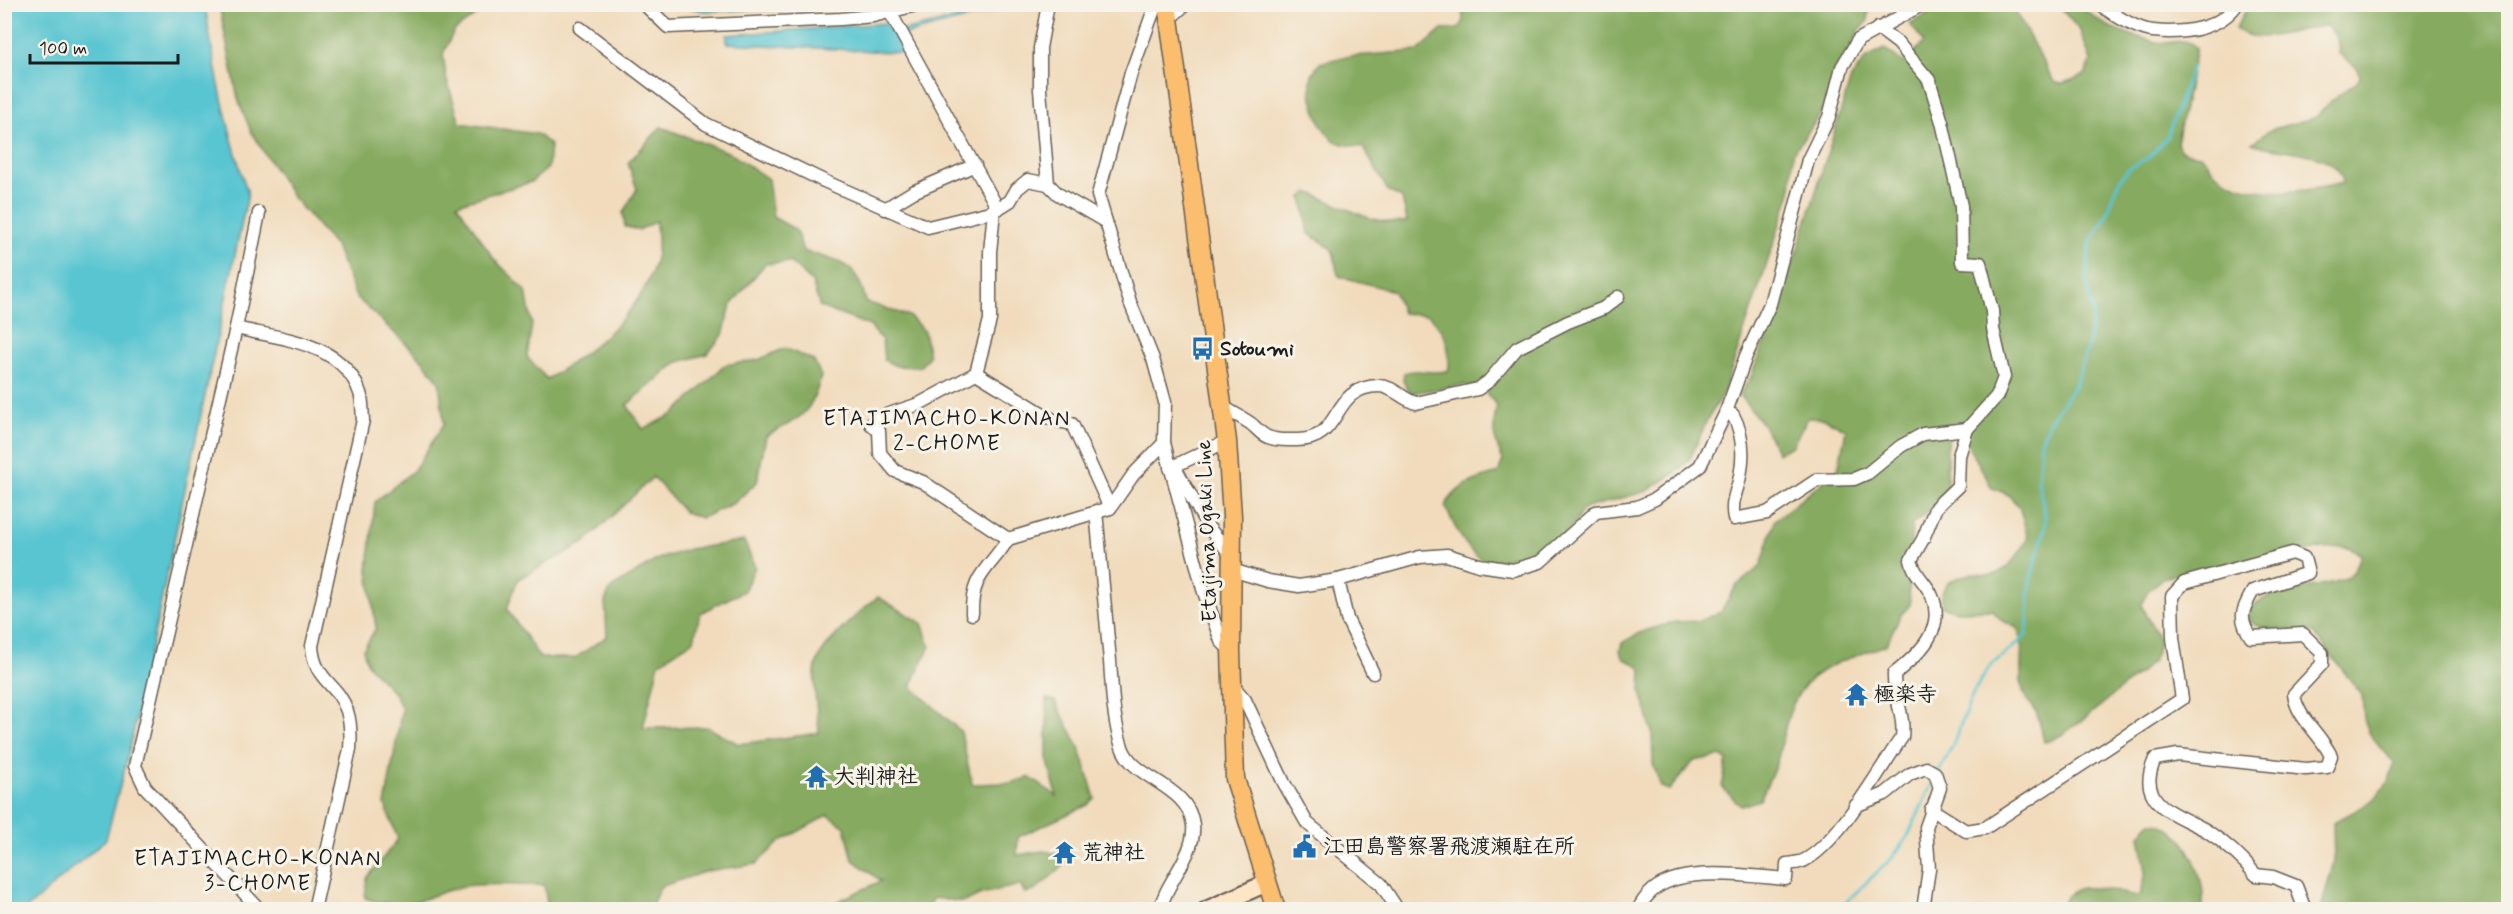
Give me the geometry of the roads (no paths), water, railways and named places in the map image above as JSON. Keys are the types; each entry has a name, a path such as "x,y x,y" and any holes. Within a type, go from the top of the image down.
{"main road":[{"name":"Etajima Ogaki Line","path":"1168,12 1227,441 1232,563 1231,651 1235,779 1276,909"},
{"path":"1206,909 1267,883"}],"street":[{"path":"644,4 668,27 841,19 890,12 920,4"},
{"path":"1048,4 1040,48 1040,90 1048,184"},
{"path":"1156,4 1131,73 1098,195 1114,241 1130,302 1153,359 1165,402 1164,443 1173,467 1203,589 1221,641 1231,651"},
{"path":"1168,12 1186,4"},
{"path":"1173,467 1208,528 1232,563 1268,581 1299,586 1338,580 1420,557 1447,555 1479,566 1513,570 1540,562 1596,512 1637,507 1655,499 1700,466 1726,412 1746,356 1770,304 1808,160 1829,117 1842,67 1858,40 1923,4"},
{"path":"2100,4 2139,27 2153,31 2208,27 2229,16 2237,4"},
{"path":"890,12 975,165 996,210 990,252 990,320 976,373 919,404 877,418 871,424 879,431 880,453 895,471 923,482 1008,539"},
{"path":"580,28 706,124 928,227 996,210 1010,201 1017,189 1028,180 1048,184 1058,194 1106,222"},
{"path":"1638,909 1650,892 1674,878 1694,875 1786,879 1787,864 1803,861 1823,847 1854,807 1902,737 1904,723 1894,684 1894,674 1915,657 1932,636 1934,611 1932,595 1913,570 1911,560 1923,539 1936,507 1958,486 1959,456 1967,429 1997,396 2004,377 1993,329 1992,310 1980,263 1962,262 1961,206 1942,122 1929,80 1898,43 1878,28"},
{"path":"885,209 913,192 975,165"},
{"path":"259,213 236,328 135,766 145,787 260,909"},
{"path":"1222,406 1252,424 1266,437 1278,440 1308,440 1321,436 1345,400 1363,390 1378,386 1389,388 1407,401 1416,404 1478,389 1489,381 1517,348 1568,322 1604,308 1618,297"},
{"path":"236,328 320,349 339,361 361,394 363,420 312,646 316,671 339,696 347,709 351,729 350,749 314,909"},
{"path":"976,373 1053,420 1072,424 1110,508"},
{"path":"1726,412 1733,415 1742,438 1739,481 1731,504 1734,519 1767,513 1817,480 1854,479 1868,473 1901,446 1923,434 1967,429"},
{"path":"1173,467 1227,441"},
{"path":"972,614 971,595 979,575 998,555 1008,539 1110,508 1133,475 1164,443"},
{"path":"1096,511 1112,693 1122,749 1128,759 1177,796 1190,810 1193,828 1187,850 1160,909"},
{"path":"1931,809 1966,831 1985,828 2150,722 2182,699 2173,638 2172,596 2184,583 2292,553 2304,558 2308,573 2253,591 2244,607 2242,624 2251,637 2303,634 2322,653 2322,664 2294,694 2296,708 2324,740 2331,756 2327,767 2306,770 2178,754 2155,759 2149,771 2153,795 2163,807 2208,831 2241,856 2256,875 2296,886 2305,909"},
{"path":"1338,580 1347,619 1373,673"},
{"path":"1233,686 1245,699 1284,783 1307,823 1328,844 1381,884 1398,909"},
{"path":"1854,807 1885,794 1910,774 1926,768 1935,773 1940,788 1926,827 1929,869 1923,909"}],"water":[{"path":"5,4 205,5 222,100 248,194 129,752 106,839 25,910 4,909"},
{"path":"679,5 892,5 881,8 703,11"},
{"path":"964,5 1019,5 904,35 902,31 966,16"},
{"path":"885,23 903,45 905,53 727,43 727,35"}],"waterway":[{"path":"1939,771 1952,747 1974,691 1990,666 2022,640 2027,633 2030,581 2045,529 2045,514 2038,481 2041,441 2049,422 2075,385 2088,348 2093,313 2086,280 2090,243 2106,217 2119,181 2128,169 2149,157 2167,137 2192,67"},
{"path":"1838,910 1893,857 1907,838 1934,779"}],"place":[{"name":"Sotoumi","path":"1202,348"},
{"name":"極楽寺","path":"1856,694"},
{"name":"大判神社","path":"816,776"},
{"name":"江田島警察署飛渡瀬駐在所","path":"1305,846"},
{"name":"荒神社","path":"1064,852"}],"district":[{"name":"ETAJIMACHO-KONAN 2-CHOME","path":"947,430"},
{"name":"ETAJIMACHO-KONAN 3-CHOME","path":"258,870"}]}
